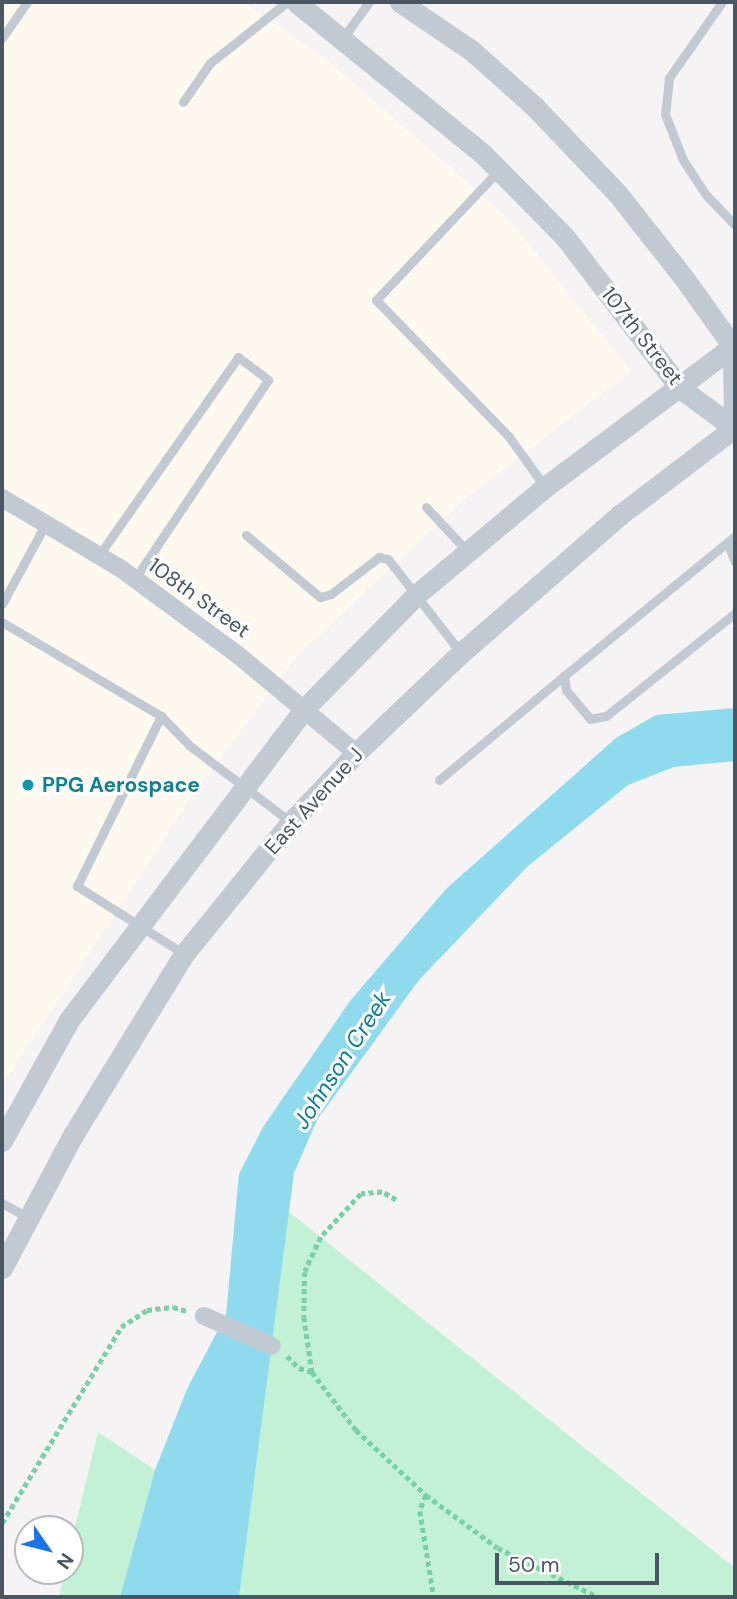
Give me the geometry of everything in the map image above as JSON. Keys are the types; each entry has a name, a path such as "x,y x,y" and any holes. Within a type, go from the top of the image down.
{"street":[{"name":"107th Street","path":"296,2 343,38 499,170 565,237 680,387 735,429"},
{"path":"400,2 471,51 535,107 617,193 734,346 735,429"},
{"path":"2,1141 69,1020 138,925 305,708 416,595 545,487 734,346"},
{"name":"East Avenue J","path":"2,1268 27,1216 184,954 291,822 356,752 461,653 621,514 735,429"},
{"name":"108th Street","path":"2,498 135,579 305,708 356,752"},
{"path":"204,1316 272,1346"}],"lane":[{"path":"2,38 27,2"},
{"path":"183,102 210,63 287,2"},
{"path":"343,38 369,2"},
{"path":"722,2 669,78 665,114 683,160 706,195 735,225"},
{"path":"499,170 376,300 509,437 545,487"},
{"path":"99,555 238,358 268,380 135,579"},
{"path":"426,507 469,553"},
{"path":"2,604 46,523"},
{"path":"246,535 320,597 331,594 379,557 388,559 461,653"},
{"path":"732,540 735,562"},
{"path":"439,780 732,540"},
{"path":"564,676 566,690 580,713 590,719 606,716 735,613"},
{"path":"2,622 161,716 190,747 291,822"},
{"path":"161,716 77,886 184,954"},
{"path":"2,1203 27,1216"}],"path":[{"path":"396,1200 382,1192 361,1194 321,1237 305,1272 304,1317 312,1372 356,1430 426,1495 498,1548 598,1597"},
{"path":"2,1523 121,1327 147,1310 173,1307 204,1316"},
{"path":"272,1346 299,1368 312,1372"},
{"path":"426,1495 420,1511 434,1597"}],"shaded area":[{"path":"2,2 244,2 327,60 506,216 631,371 464,500 299,654 195,792 2,1086"}],"green space":[{"path":"288,1211 735,1568 735,1597 239,1597"},
{"path":"98,1432 155,1470 120,1597 59,1597 62,1585 84,1585 84,1515 78,1515"}],"water":[{"name":"Johnson Creek","path":"735,708 735,761 674,767 628,785 528,866 419,980 317,1120 294,1173 239,1597 120,1597 155,1470 187,1389 226,1315 239,1174 263,1127 350,1001 446,889 616,738 656,715"}],"place":[{"name":"PPG Aerospace","path":"28,785"}]}
